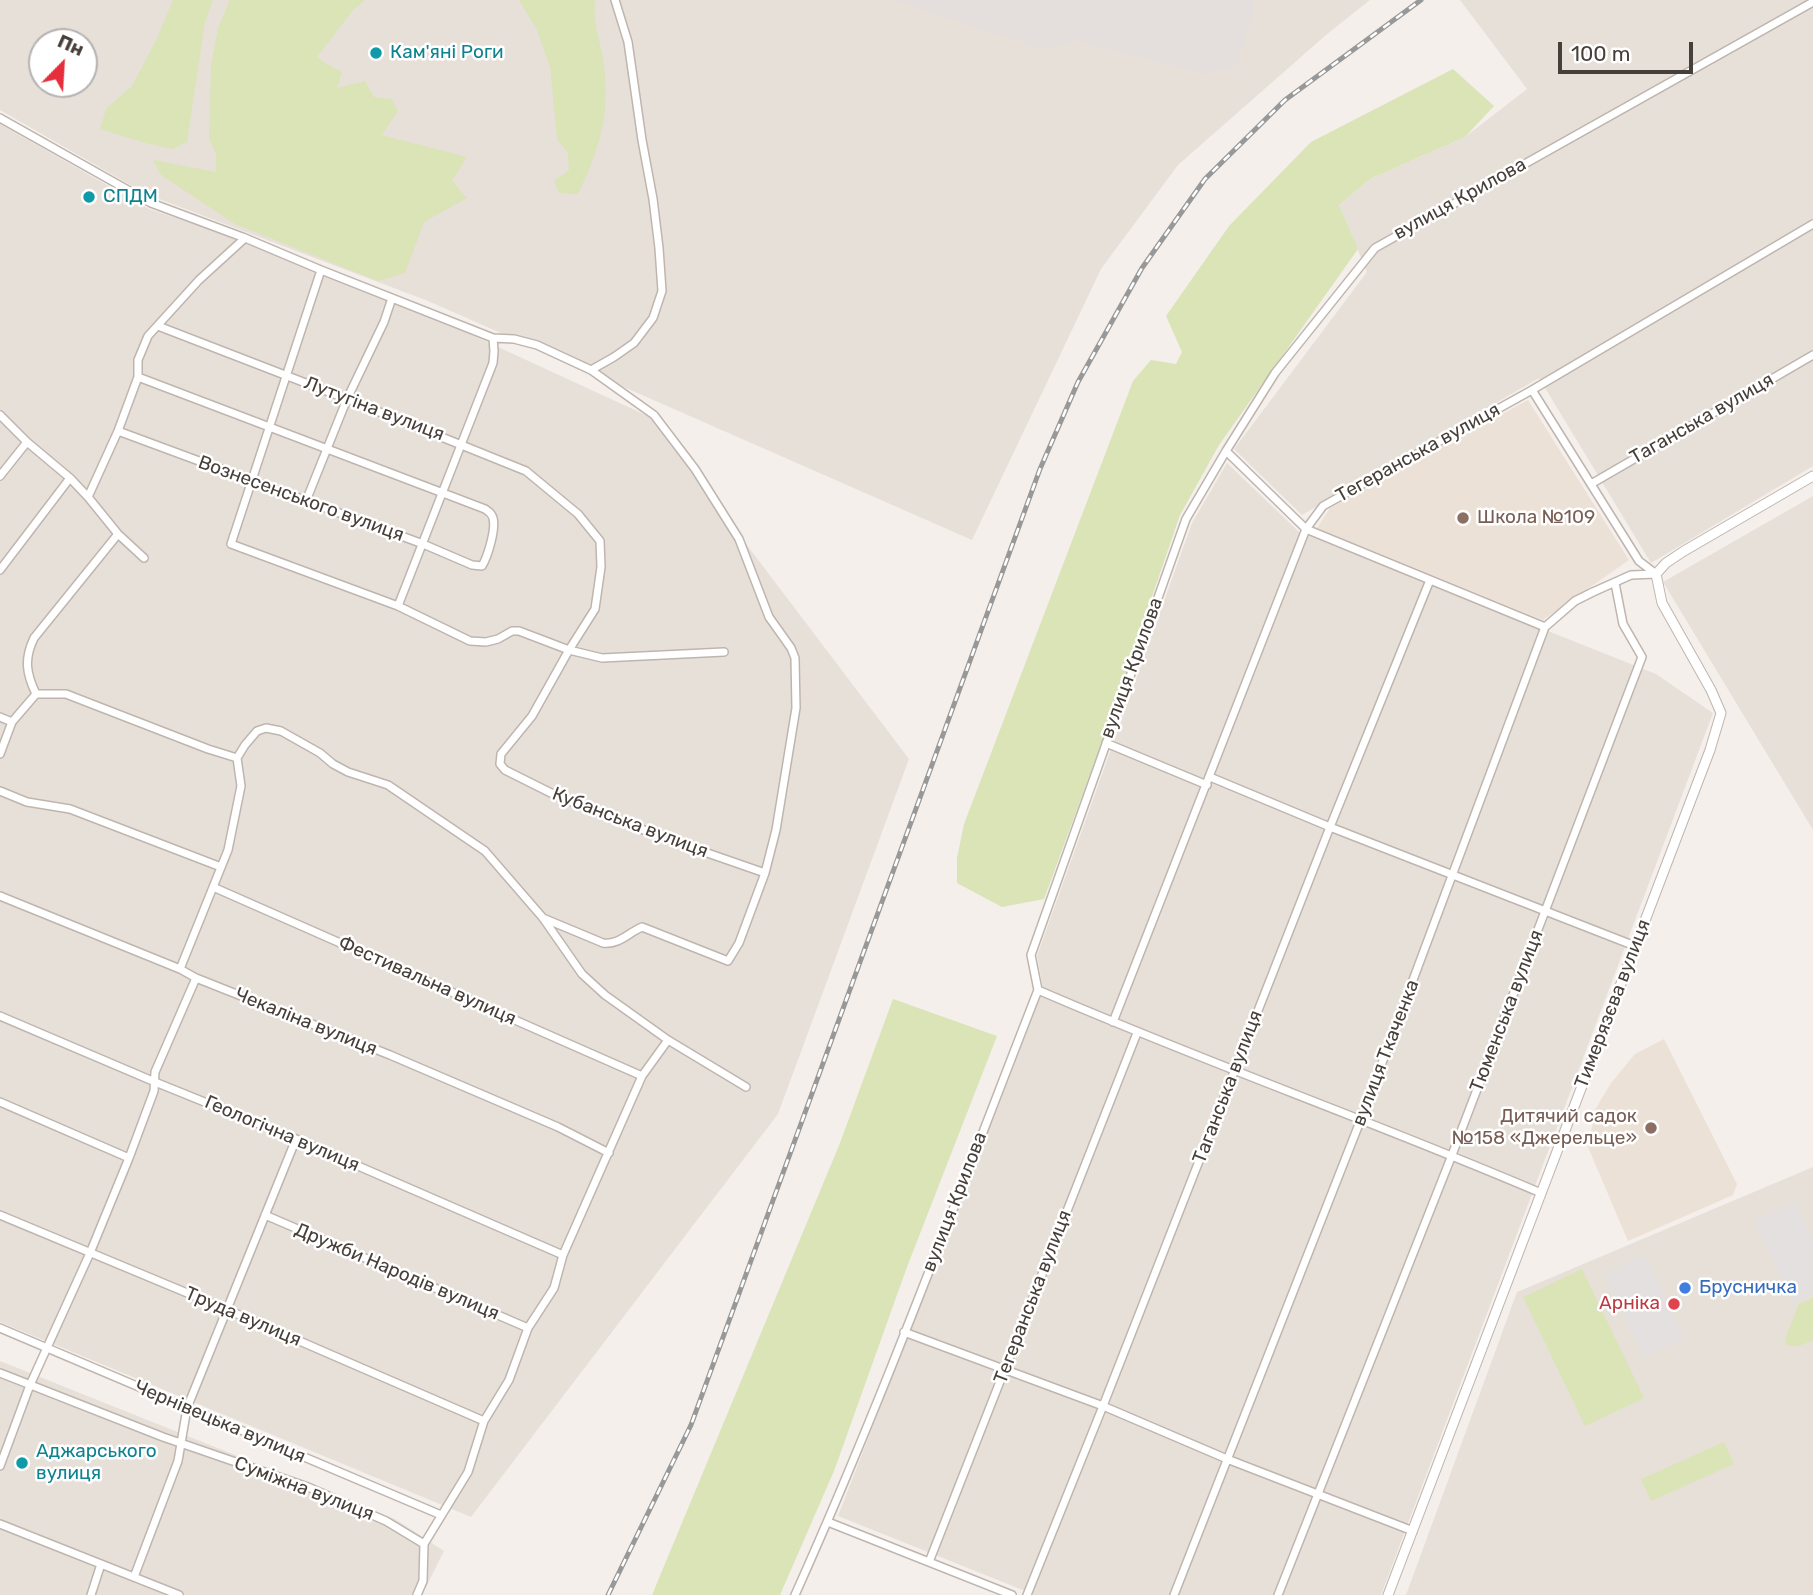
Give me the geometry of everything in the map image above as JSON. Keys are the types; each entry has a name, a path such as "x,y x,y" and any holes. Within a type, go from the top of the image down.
{"street":[{"path":"592,370 634,343 653,318 662,291 653,199 628,42 615,0"},
{"name":"вулиця Крилова","path":"795,1595 828,1522 1038,990 1031,955 1186,519 1275,373 1375,248 1813,2"},
{"path":"0,118 150,203 245,237 493,338 514,339 537,345 592,370 654,415 695,469 738,540 769,617 795,658 796,708 776,830 765,873 739,943 728,961 642,928 613,944 603,943 543,918"},
{"name":"Тегеранська вулиця","path":"1113,1022 1306,529 1323,506 1532,390 1813,224"},
{"path":"88,497 118,431 138,377 138,359 148,336 199,280 245,237"},
{"path":"321,270 231,544 398,606 470,641 486,642 512,631 519,631 569,650 602,658 724,652"},
{"path":"306,501 347,398 384,322 392,298"},
{"name":"Лутугіна вулиця","path":"158,326 347,398 526,471 578,514 600,541 601,568 595,609 532,716 501,754 500,764"},
{"path":"398,606 493,363 493,338"},
{"name":"Таганська вулиця","path":"1591,484 1813,355"},
{"path":"138,377 443,492"},
{"path":"1532,390 1639,561 1656,574 1666,563 1684,551 1813,477"},
{"path":"0,415 70,478 118,534 144,558"},
{"name":"Вознесенського вулиця","path":"118,431 472,565 482,566 487,558 494,522 492,514 443,492"},
{"path":"0,476 27,442"},
{"path":"1226,451 1306,529 1545,627"},
{"path":"0,570 70,478"},
{"path":"36,694 28,677 27,663 34,638 118,534"},
{"name":"вулиця Ткаченка","path":"1174,1595 1361,1119 1545,627 1574,601 1631,575 1656,574"},
{"name":"Тимерязєва вулиця","path":"1388,1595 1710,750 1721,713 1662,603 1656,574"},
{"name":"Таганська вулиця","path":"1027,1595 1430,580"},
{"name":"Тюменська вулиця","path":"1278,1595 1452,1155 1642,657 1623,624 1615,583"},
{"path":"0,754 12,722 36,694 66,694 237,758"},
{"path":"0,717 12,722"},
{"path":"180,969 228,850 241,786 237,758 257,731 281,731 348,772 388,785 485,851 543,918 582,974 605,995 668,1040 747,1087"},
{"path":"1105,743 1454,874 1635,946"},
{"name":"Кубанська вулиця","path":"500,764 505,770 559,797 765,873"},
{"path":"0,791 27,802 69,809 220,867"},
{"name":"Фестивальна вулиця","path":"213,887 642,1076"},
{"name":"Чекаліна вулиця","path":"0,896 180,969 195,978 402,1060 558,1127 609,1153"},
{"path":"0,1466 30,1385 90,1253 129,1158 154,1091 155,1072 195,978"},
{"path":"1038,990 1137,1033 1541,1192"},
{"name":"Геологічна вулиця","path":"0,1016 296,1139 563,1255"},
{"name":"Тегеранська вулиця","path":"929,1562 1137,1033"},
{"path":"417,1595 423,1581 424,1544 468,1472 484,1421 509,1380 528,1328 554,1288 563,1255 642,1076 668,1040"},
{"path":"0,1102 129,1158"},
{"path":"134,1577 178,1461 187,1408 296,1139"},
{"name":"Труда вулиця","path":"0,1215 484,1421"},
{"name":"Дружби Народів вулиця","path":"265,1215 528,1328"},
{"name":"Чернівецька вулиця","path":"0,1328 441,1515"},
{"path":"904,1332 1103,1406 1227,1459 1413,1531"},
{"name":"Суміжна вулиця","path":"0,1373 180,1443 308,1487 386,1521 424,1544"},
{"path":"828,1522 1012,1595"},
{"path":"0,1524 179,1595"},
{"path":"91,1595 102,1564"}],"shaded area":[{"path":"0,0 1370,0 1326,35 1178,165 1101,269 972,540 428,301 146,194 0,110"},
{"path":"892,0 1253,0 1253,13 1236,66 1205,74 1074,40 1044,49"},
{"path":"1460,0 1813,0 1813,466 1651,563 1539,378 1302,515 1234,449 1367,272 1339,205 1370,179 1465,137 1527,89"},
{"path":"0,124 149,209 320,265 650,417 909,759 778,1114 471,1517 0,1322"},
{"name":"Школа №109","path":"1528,400 1629,560 1543,620 1317,528 1330,508"},
{"path":"1227,463 1299,532 1656,674 1713,713 1381,1595 1035,1595 838,1516 1043,988 1037,956 1192,523"},
{"path":"1813,496 1813,830 1663,582"},
{"name":"Дитячий садок №158 «Джерельце»","path":"1664,1039 1737,1184 1733,1195 1628,1241 1588,1147 1596,1108 1611,1083 1635,1054"},
{"path":"1813,1167 1813,1595 1406,1595 1517,1292"},
{"path":"1794,1201 1813,1241 1813,1294 1793,1303 1754,1220"},
{"path":"1645,1255 1684,1338 1644,1357 1604,1274"},
{"path":"0,1361 395,1519 444,1551 422,1595 0,1595"}],"green space":[{"path":"173,0 213,0 205,22 187,142 173,149 100,129 106,109 132,86"},
{"path":"230,0 365,0 353,10 317,57 342,72 337,88 365,81 374,97 392,99 398,111 382,135 467,157 452,181 467,198 424,222 405,273 378,281 235,224 161,175 153,160 216,172 216,154 209,138 211,65 218,28"},
{"path":"519,0 595,0 595,19 604,65 605,107 596,151 578,194 559,193 554,181 569,170 568,153 557,139 550,67 537,30"},
{"path":"1453,69 1494,106 1465,137 1370,179 1339,205 1358,249 1219,445 1180,515 1103,739 1044,899 1002,907 957,883 957,858 964,824 1133,381 1151,360 1176,364 1182,352 1166,316 1229,226 1311,142"},
{"path":"893,999 997,1036 907,1267 834,1471 780,1595 652,1595 840,1143"},
{"path":"1582,1269 1644,1398 1585,1426 1523,1297"},
{"path":"1813,1298 1813,1340 1797,1346 1786,1345 1786,1336 1799,1304"},
{"path":"1724,1442 1734,1464 1651,1501 1641,1479"}],"railway":[{"path":"608,1595 691,1425 1040,469 1078,382 1142,268 1205,179 1285,100 1421,0"}],"place":[{"name":"Кам'яні Роги","path":"376,53"},
{"name":"СПДМ","path":"89,197"},
{"name":"Школа №109","path":"1463,518"},
{"name":"Дитячий садок №158 «Джерельце»","path":"1651,1128"},
{"name":"Брусничка","path":"1685,1288"},
{"name":"Арніка","path":"1674,1304"},
{"name":"Аджарського вулиця","path":"22,1463"}]}
